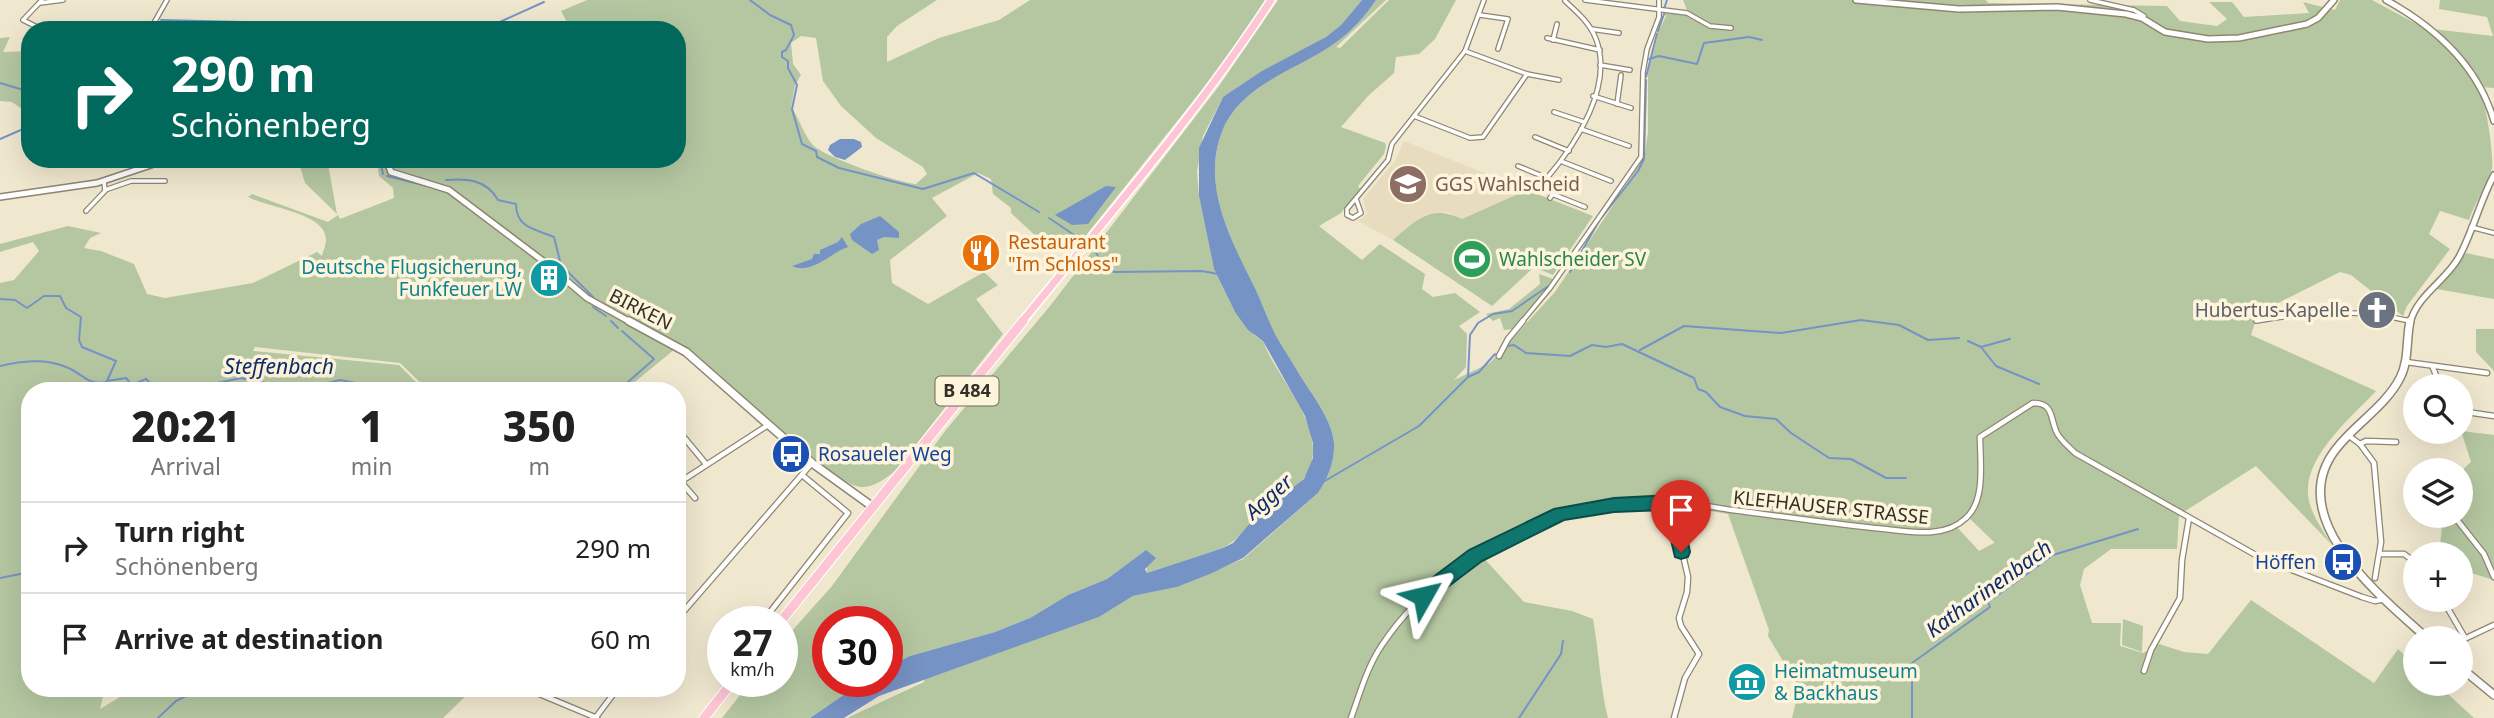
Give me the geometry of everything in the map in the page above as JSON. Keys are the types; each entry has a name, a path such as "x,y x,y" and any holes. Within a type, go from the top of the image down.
{"main road":[{"name":"B 484","path":"793,606 1200,101 1235,55 1271,0"},
{"path":"704,718 720,697"}],"street":[{"path":"25,21 23,20 41,1 63,0"},
{"path":"155,21 167,0"},
{"path":"1356,199 1361,213 1358,217 1350,217 1346,213 1356,199 1388,160 1392,144 1465,51 1484,0"},
{"path":"1547,178 1563,162 1581,129 1593,96 1600,65 1600,50 1591,29 1565,0"},
{"path":"1585,0 1687,13 1704,24 1731,29"},
{"path":"1499,356 1508,339 1550,288 1641,157 1643,72 1647,49 1660,11 1659,0"},
{"path":"1856,0 1959,9 2057,7 2126,14 2142,18 2176,35 2208,39 2239,38 2307,24 2318,18 2334,0"},
{"path":"2090,0 2134,10 2144,16 2142,18"},
{"path":"2386,0 2425,24 2473,74 2486,92 2494,121"},
{"path":"1480,15 1508,19 1498,49"},
{"path":"1553,40 1558,24"},
{"path":"1591,29 1619,33"},
{"path":"1547,38 1600,50"},
{"path":"1465,51 1527,74 1559,80"},
{"path":"1600,65 1630,69"},
{"path":"1414,116 1470,138 1483,137 1527,74"},
{"path":"1617,104 1621,75"},
{"path":"1593,96 1631,108"},
{"path":"1554,111 1584,122"},
{"path":"1581,129 1629,146"},
{"path":"1535,137 1569,151"},
{"path":"1563,162 1611,181"},
{"path":"1518,166 1547,178"},
{"path":"0,197 54,191 104,181 142,168"},
{"name":"BIRKEN","path":"389,168 397,176 445,187 587,298 686,352 812,463 873,507"},
{"path":"2414,626 2337,544 2319,500 2320,476 2327,462 2400,379 2406,362 2410,321 2414,310 2453,267 2494,175"},
{"path":"1547,178 1547,183 1557,188 1551,196 1585,207"},
{"path":"104,181 105,190"},
{"path":"86,211 97,202 105,190 131,181 165,181"},
{"path":"2470,226 2494,233"},
{"path":"2256,321 2325,310 2378,312 2410,321"},
{"path":"2406,362 2487,373"},
{"path":"2432,367 2435,374"},
{"name":"KLEFHAUSER STRASSE","path":"1351,718 1369,668 1407,611 1475,555 1560,514 1614,505 1671,502 1933,533 1955,526 1968,517 1979,496 1980,437 2027,405 2042,403 2051,410 2056,432 2075,453 2189,518 2281,567 2375,601 2386,599"},
{"path":"2473,413 2494,416"},
{"path":"686,478 768,425"},
{"path":"2349,436 2360,444 2374,463 2380,554 2375,578"},
{"path":"686,440 706,464"},
{"path":"2360,444 2366,441 2396,442"},
{"path":"686,609 812,463"},
{"path":"775,606 848,513 802,475"},
{"path":"686,490 695,498"},
{"path":"1671,502 1688,577 1688,592 1679,618 1681,626 1699,654 1685,678 1674,718"},
{"path":"2144,671 2151,650 2179,598 2189,518"},
{"path":"2463,528 2484,554 2494,578"},
{"path":"2380,554 2403,554"},
{"path":"2473,635 2494,625"},
{"path":"2473,678 2494,695"},
{"path":"547,697 597,717 611,697"}],"shaded area":[{"name":"GGS Wahlscheid","path":"1404,141 1527,190 1462,219 1447,212 1425,215 1393,240 1358,221 1367,214 1363,199 1395,161"}],"green space":[{"path":"587,0 937,0 897,26 887,37 887,62 939,38 999,20 1030,0 1266,0 1233,51 1080,243 1060,235 1039,239 1011,213 1011,208 993,194 991,179 978,173 932,198 947,216 890,260 892,283 928,304 984,272 998,285 976,299 1003,334 896,470 866,487 851,484 822,465 691,351 585,294 549,265 562,280 591,303 675,349 635,382 420,382 400,363 255,347 253,351 399,365 416,382 21,382 21,697 103,697 100,709 120,697 465,697 443,718 0,718 0,283 14,280 39,251 33,242 0,252 0,244 68,226 101,233 90,238 84,248 101,251 134,264 147,294 165,298 253,283 317,252 322,256 326,240 324,231 317,223 295,212 248,197 252,194 328,222 338,215 340,219 394,198 393,188 379,176 378,168 686,168 686,21 566,21 561,11","holes":["801,36 816,38 823,81 841,106 876,138 923,167 927,174 916,184 894,179 862,169 813,145 791,107 795,85 801,75 793,64 791,43"]},
{"path":"1278,0 1362,0 1341,25 1326,37 1223,97 1203,136 1197,172 1199,196 1214,269 1235,312 1255,336 1263,341 1308,426 1313,444 1312,461 1301,482 1264,509 1236,539 1223,548 1147,573 1146,550 1107,579 1068,595 1030,618 995,632 903,659 903,606 814,606 832,586 945,431 1050,306 1219,86"},
{"path":"1376,0 1386,0 1336,47 1340,48 1389,0 1456,0 1435,39 1419,54 1396,57 1394,73 1368,96 1341,127 1385,143 1386,146 1384,154 1358,186 1360,189 1341,213 1319,226 1362,260 1380,244 1425,274 1422,289 1433,297 1455,293 1480,312 1459,326 1467,334 1466,367 1454,380 1490,363 1555,292 1624,189 1645,153 1648,132 1648,73 1658,35 1656,33 1666,16 1663,13 1689,15 1683,0 1986,0 1988,3 2167,6 2180,21 2217,26 2227,19 2209,2 2232,2 2244,17 2309,13 2303,2 2335,10 2340,0 2372,0 2424,28 2493,36 2487,17 2439,9 2440,0 2494,0 2494,88 2479,87 2489,128 2492,169 2469,220 2440,211 2429,234 2450,249 2407,306 2403,316 2351,275 2340,272 2258,313 2251,335 2376,391 2322,451 2309,479 2311,507 2331,544 2256,466 2179,515 2177,549 2111,549 2084,569 2080,585 2092,623 2121,623 2120,646 2143,653 2159,644 2184,652 2208,654 2251,600 2374,683 2398,649 2403,654 2403,696 2450,696 2474,718 1792,718 1799,688 1768,636 1769,630 1728,514 1669,504 1606,509 1561,518 1481,555 1524,602 1572,611 1593,619 1608,718 847,718 892,697 903,697 903,692 924,682 924,679 1099,617 1133,596 1177,587 1243,559 1318,493 1332,463 1334,443 1330,426 1276,336 1228,232 1217,192 1216,152 1229,117 1251,93 1339,41","holes":["1968,517 1994,543 1979,551 1956,526"]},
{"path":"10,37 3,52 21,51 21,108 12,102 0,101 0,38"},
{"path":"301,168 329,168 337,214 305,183"},
{"path":"1527,190 1593,216 1553,275 1534,267 1492,306 1393,240 1424,216 1441,213 1462,219"},
{"path":"2466,253 2494,259 2494,299 2437,289"},
{"path":"1539,274 1553,279 1514,329 1504,330 1500,318 1493,321 1486,314 1509,309 1540,284"},
{"path":"2476,329 2494,329 2494,371 2476,352"},
{"path":"2473,432 2494,435 2494,580 2473,574 2473,542 2440,542 2442,528 2473,528 2473,458 2470,458 2465,444 2473,444"},
{"path":"812,608 812,697 841,697 810,718 722,718 738,697 798,697 798,624"},
{"path":"2123,619 2143,626 2142,652 2122,645"}],"water":[{"path":"1362,0 1376,0 1346,35 1251,93 1239,104 1222,132 1216,152 1215,172 1217,192 1228,232 1276,336 1321,408 1333,434 1332,463 1318,493 1243,558 1212,573 1177,587 1133,596 1099,617 903,687 903,659 995,632 1030,618 1068,595 1107,579 1146,550 1156,558 1145,569 1147,573 1223,548 1233,543 1257,515 1304,479 1313,458 1313,443 1305,416 1263,341 1248,330 1235,312 1214,269 1199,196 1199,148 1223,97 1262,71 1326,37 1341,25"},
{"path":"840,139 854,139 861,142 862,147 845,160 835,157 828,150 830,145"},
{"path":"1106,186 1116,187 1088,224 1072,225 1055,215"},
{"path":"880,216 899,232 899,238 884,237 877,240 879,250 872,254 852,240 850,234 861,224"},
{"path":"842,237 848,247 814,266 792,266 812,259 814,254 820,254 820,250 838,242"},
{"path":"841,697 877,697 844,718 810,718"}],"waterway":[{"path":"750,0 770,15 791,25 794,35 786,50 782,52 782,57 788,61 788,68 797,85 792,109 802,144 816,151 817,157 839,168 923,189 974,173 1039,212"},
{"path":"1664,9 1667,0"},
{"path":"502,21 544,2"},
{"path":"1658,31 1664,14"},
{"path":"161,20 202,21"},
{"path":"1651,58 1657,34"},
{"path":"1651,58 1659,56 1697,64 1704,43 1749,37 1762,40"},
{"path":"1646,77 1651,58"},
{"path":"1570,272 1599,221 1638,171 1644,159 1646,80"},
{"path":"0,83 21,89"},
{"path":"0,139 21,130"},
{"path":"382,168 383,174"},
{"path":"387,176 427,186"},
{"path":"446,180 461,179 482,184 498,200 516,204 523,223 554,237 561,265 593,297"},
{"path":"1049,218 1080,239"},
{"path":"1094,250 1106,268 1114,272 1202,271 1218,274"},
{"path":"1468,377 1470,335 1478,323 1493,314 1512,311 1550,285"},
{"name":"Steffenbach","path":"0,299 15,300 27,308 44,296 60,296 66,308 81,317 79,340 82,347 116,361 107,381 126,378 129,382"},
{"path":"593,307 606,316"},
{"path":"1640,350 1684,326 1781,333 1861,320 1899,325 1928,340 1959,338"},
{"path":"611,321 618,328"},
{"path":"622,331 654,359 628,382"},
{"path":"1981,347 2010,339"},
{"path":"1968,341 1981,347"},
{"path":"1508,346 1514,345 1526,353 1570,356 1592,345 1606,347 1622,344 1694,378 1698,389 1706,392 1720,407 1745,416 1776,419 1791,433 1829,458 1851,459 1886,478 1906,478"},
{"path":"1981,347 1996,366 2039,384"},
{"path":"1468,377 1479,372 1495,354"},
{"path":"0,366 50,362 94,382"},
{"path":"1323,482 1419,426 1468,377"},
{"name":"Steffenbach","path":"222,382 241,378 260,382"},
{"name":"Steffenbach","path":"139,382 146,379 149,382"},
{"name":"Steffenbach","path":"332,382 351,382"},
{"name":"Katharinenbach","path":"1912,718 1912,663 1990,607 1988,602 2053,555 2138,529"},
{"path":"0,578 21,574"},
{"path":"1519,718 1561,654 1563,641"},
{"name":"Steffenbach","path":"158,718 184,697"}],"place":[{"name":"GGS Wahlscheid","path":"1408,184"},
{"name":"Restaurant \"Im Schloss\"","path":"981,253"},
{"name":"Wahlscheider SV","path":"1472,259"},
{"name":"Deutsche Flugsicherung, Funkfeuer LW","path":"549,278"},
{"name":"Hubertus-Kapelle","path":"2377,310"},
{"name":"Rosaueler Weg","path":"791,454"},
{"name":"Höffen","path":"2343,562"},
{"name":"Heimatmuseum & Backhaus","path":"1747,682"}],"route":[{"path":"1423,596 1475,555 1560,514 1574,510 1671,502 1681,552"}],"water label":[{"name":"Agger","path":"1269,497"}]}
